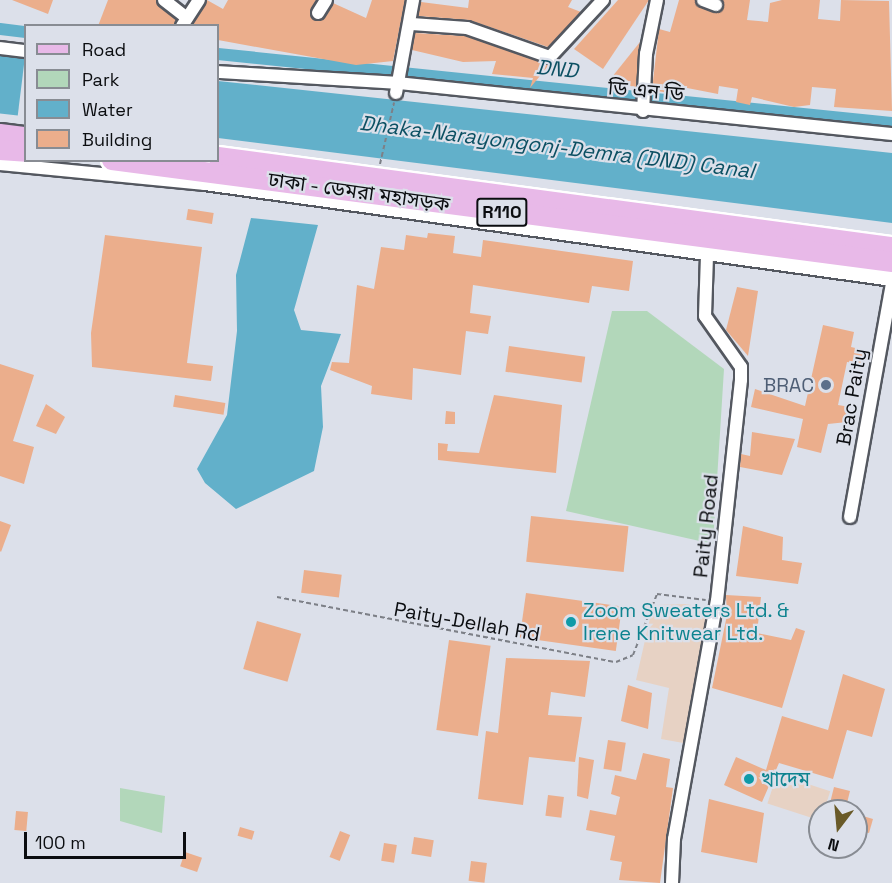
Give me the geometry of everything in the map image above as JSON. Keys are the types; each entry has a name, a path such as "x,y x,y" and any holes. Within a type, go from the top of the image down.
{"main road":[{"path":"0,134 24,137"},
{"path":"0,150 24,152"},
{"name":"ঢাকা - ডেমরা মহাসড়ক","path":"219,157 892,247"},
{"name":"ঢাকা - ডেমরা মহাসড়ক","path":"127,162 892,262"}],"street":[{"path":"164,0 184,22 199,0"},
{"path":"318,13 326,0"},
{"path":"397,88 412,24 413,0"},
{"path":"412,24 467,28 550,57 603,0"},
{"path":"643,111 646,54 657,0"},
{"path":"703,0 716,5"},
{"path":"0,48 24,51"},
{"name":"ডি এন ডি","path":"219,72 892,134"},
{"path":"0,164 205,184 371,210 892,281"},
{"path":"371,210 380,164"},
{"name":"Paity Road","path":"672,883 674,839 717,601 741,367 705,316 707,255"},
{"name":"Brac Paity","path":"850,517 892,281"}],"path":[{"path":"380,164 397,88"},
{"name":"Paity-Dellah Rd","path":"277,597 616,662 633,655 657,594 717,601"}],"shaded area":[{"path":"685,604 712,608 689,744 661,739 669,688 636,680 653,605"},
{"path":"777,774 830,791 828,799 808,799 808,817 767,803"}],"green space":[{"path":"612,311 647,311 724,369 713,544 566,511"},
{"path":"120,788 165,796 162,833 120,821"}],"water":[{"path":"0,55 24,58 18,116 0,113"},
{"name":"Dhaka-Narayongonj-Demra (DND) Canal","path":"219,81 892,153 892,223 219,138"},
{"path":"251,218 318,225 294,310 301,330 341,334 321,386 323,427 314,471 236,509 205,483 197,469 227,415 237,331 236,275"}],"building":[{"path":"12,0 53,0 48,14"},
{"path":"108,0 156,0 176,20 175,24 99,24"},
{"path":"207,0 223,9 228,0 316,0 310,13 318,21 333,3 366,18 372,0 405,0 393,61 356,65 219,40 219,24 193,24"},
{"path":"469,0 572,0 568,7 581,12 548,47 469,20 418,16 421,2 468,8"},
{"path":"618,0 649,0 603,69 574,49"},
{"path":"679,0 695,0 717,13 723,8 722,0 750,0 747,20 768,22 770,3 782,0 820,0 818,19 840,21 841,0 889,1 892,111 834,107 836,89 812,87 810,105 794,107 752,97 750,105 736,102 738,89 719,86 718,94 682,87 680,95 652,90 659,29 670,32"},
{"path":"415,33 465,36 549,65 530,88 533,78 492,74 496,61 463,62 412,50"},
{"path":"640,42 636,87 608,82"},
{"path":"188,209 214,213 212,224 186,220"},
{"path":"428,233 455,236 453,253 481,257 483,240 633,261 629,291 592,286 589,303 473,285 470,313 491,316 488,334 466,331 461,375 413,368 412,400 371,394 372,386 330,370 332,362 349,363 357,285 374,289 381,247 404,250 406,235 427,238"},
{"path":"105,235 202,247 187,363 213,366 211,381 92,367 91,333"},
{"path":"737,287 758,291 748,356 726,330"},
{"name":"BRAC","path":"823,325 854,332 851,347 864,350 860,364 847,362 838,405 850,407 847,422 828,424 821,453 797,447 803,419 751,407 755,389 805,406"},
{"path":"509,346 585,357 582,382 505,372"},
{"path":"0,364 34,375 13,441 34,447 24,484 0,476"},
{"path":"175,395 225,403 223,415 173,407"},
{"path":"494,395 562,405 556,473 438,460 438,443 448,444 447,451 479,453"},
{"path":"46,404 65,417 56,434 36,426"},
{"path":"446,411 455,412 455,424 445,424"},
{"path":"752,432 795,439 782,475 740,467 741,454 750,456"},
{"name":"Zoom Sweaters Ltd. & Irene Knitwear Ltd.","path":"531,516 628,526 624,572 526,562"},
{"path":"0,521 11,525 1,552 0,551"},
{"path":"743,526 783,537 782,560 802,563 798,584 736,576"},
{"path":"304,570 342,575 339,597 301,593"},
{"name":"Zoom Sweaters Ltd. & Irene Knitwear Ltd.","path":"526,593 622,606 616,651 520,638"},
{"path":"726,595 761,597 757,633 791,640 796,628 805,631 782,708 712,688 727,615"},
{"path":"257,621 301,634 287,682 243,669"},
{"path":"449,640 491,646 478,736 436,730"},
{"path":"506,658 590,661 585,697 551,692 548,715 582,717 575,762 529,757 523,805 478,799 486,731 498,733"},
{"path":"843,674 885,689 872,737 847,730 833,779 779,763 762,802 724,785 736,757 766,770 782,716 828,730"},
{"path":"628,685 652,693 648,729 621,721"},
{"path":"608,740 626,743 621,771 603,769"},
{"path":"643,753 670,759 666,787 673,788 660,883 619,880 622,862 610,860 615,836 586,830 590,810 616,815 620,797 611,794 615,775 636,780"},
{"path":"579,757 594,760 588,799 577,796"},
{"path":"834,787 850,791 848,799 831,799"},
{"path":"548,795 564,797 561,818 545,816"},
{"path":"709,799 764,813 757,863 701,852"},
{"path":"16,811 28,812 26,831 14,830"},
{"path":"868,818 873,819 868,833"},
{"path":"240,827 254,831 252,840 238,836"},
{"path":"340,831 350,835 340,861 330,857"},
{"path":"414,837 434,840 431,857 411,854"},
{"path":"384,843 397,845 394,863 381,861"},
{"path":"185,852 202,858 197,872 180,866"},
{"path":"471,861 487,863 484,883 469,881"}],"waterway":[{"name":"DND","path":"0,29 24,32"},
{"name":"DND","path":"219,54 892,123"}],"place":[{"name":"BRAC","path":"826,385"},
{"name":"Zoom Sweaters Ltd. & Irene Knitwear Ltd.","path":"571,622"},
{"name":"খাদেম","path":"749,779"}]}
